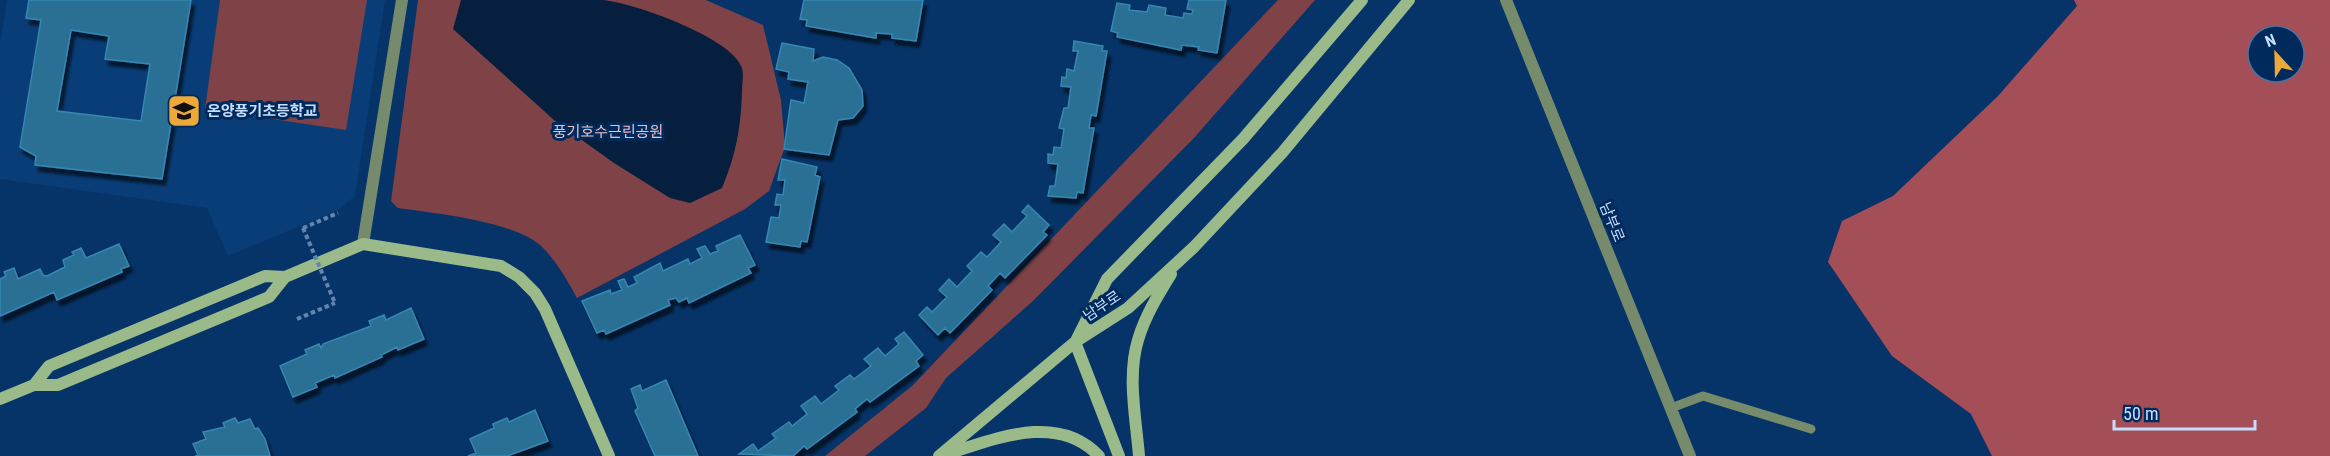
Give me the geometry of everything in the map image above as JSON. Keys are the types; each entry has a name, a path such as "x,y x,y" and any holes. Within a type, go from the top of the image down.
{"street":[{"path":"363,244 402,0"},
{"name":"남부로","path":"1075,342 1107,279 1243,139 1362,0"},
{"name":"남부로","path":"940,456 1075,342 1128,308 1179,261 1282,153 1409,0"},
{"name":"남부로","path":"1506,0 1690,456"},
{"path":"34,384 49,366 265,276 285,277 363,244 480,261 501,266 519,277 535,292 545,309 609,456"},
{"path":"1139,456 1133,390 1137,342 1151,307 1179,261"},
{"path":"0,399 34,384 58,385 269,297 285,277"},
{"path":"1075,342 1119,456"},
{"path":"940,456 1022,431 1058,433 1089,445 1099,456"}],"lane":[{"path":"1671,408 1703,396 1811,429"}],"path":[{"path":"297,319 335,303 303,228 338,213"}],"shaded area":[{"name":"온양풍기초등학교","path":"7,0 385,0 355,196 338,210 228,256 207,208 0,179 0,43"},
{"path":"461,0 602,0 616,2 657,14 721,45 735,57 742,68 743,77 737,141 722,188 690,203 670,198 614,163 554,120 453,29"},
{"path":"2074,0 2330,0 2330,456 1992,456 1971,414 1892,356 1828,262 1842,221 1893,196 1998,96 2077,6"}],"green space":[{"path":"220,0 367,0 346,130 205,109"},
{"name":"풍기호수근린공원","path":"418,0 706,0 763,25 781,100 785,147 769,191 745,209 577,298 551,257 540,245 527,237 472,219 398,208 391,201"},
{"path":"1278,0 1315,0 1194,138 1034,300 946,378 926,408 865,456 825,456 912,386"}],"building":[{"path":"29,0 191,0 162,179 35,165 36,156 20,147 41,20 26,18","holes":["71,30 109,36 105,59 150,64 141,121 57,111"]},
{"path":"804,0 923,0 916,41 892,38 892,34 876,33 876,38 806,26 807,20 800,19"},
{"path":"1189,0 1226,0 1217,53 1198,50 1199,47 1182,45 1181,50 1117,37 1118,33 1111,31 1117,3 1130,5 1129,10 1147,12 1149,5 1166,8 1165,15 1183,18 1184,13 1192,14 1193,10 1187,9"},
{"path":"1074,41 1103,46 1102,51 1107,51 1096,116 1091,115 1089,128 1094,128 1083,193 1077,192 1076,198 1048,196 1050,186 1055,186 1058,164 1048,163 1048,154 1053,155 1054,147 1061,148 1064,129 1059,128 1064,108 1068,108 1071,87 1061,86 1062,77 1066,78 1067,69 1074,71 1078,51 1073,51"},
{"path":"782,43 814,49 813,61 823,57 837,60 849,68 862,90 863,106 853,118 838,120 829,155 784,149 791,100 804,103 808,82 788,79 789,72 776,69"},
{"path":"782,159 817,167 815,175 820,177 807,242 801,241 800,247 766,242 771,217 779,218 781,205 775,205 777,194 783,195 785,180 778,180"},
{"path":"1028,205 1049,225 1043,232 1047,235 1005,278 1000,273 988,286 992,290 950,333 945,328 938,335 919,315 927,307 932,312 947,297 939,290 949,279 957,287 972,271 967,266 981,252 987,257 1001,242 993,235 1004,224 1012,232 1027,216 1022,212"},
{"path":"740,235 755,265 748,268 751,273 689,303 687,298 679,302 676,298 668,300 670,305 606,334 604,330 597,333 582,301 610,290 611,294 622,290 618,281 624,279 628,287 637,283 634,277 660,263 663,271 688,259 690,264 702,258 697,249 705,246 710,254 718,251 716,246"},
{"path":"119,244 129,266 121,269 122,272 57,300 54,292 0,316 0,279 6,276 4,272 14,268 18,279 40,269 43,275 47,276 65,267 63,260 74,255 72,252 81,248 86,258"},
{"path":"411,308 424,339 398,350 397,347 381,355 382,357 335,378 334,375 315,383 317,387 293,397 280,366 307,354 305,350 319,344 321,348 323,344 371,326 369,321 384,315 386,320"},
{"path":"904,332 923,355 916,361 919,366 870,402 867,399 855,409 857,412 807,449 804,446 793,456 739,454 753,444 758,451 776,438 772,434 789,422 792,426 807,414 801,406 815,396 821,404 839,390 835,386 850,375 854,379 871,366 864,359 878,348 885,356 899,344 895,339"},
{"path":"666,380 698,456 655,456 635,411 638,408 631,389 640,385 642,391"},
{"path":"535,410 548,441 507,456 468,456 476,453 470,439 494,428 493,424 507,418 509,422"},
{"path":"235,418 238,423 250,419 255,429 258,428 265,439 270,456 195,456 198,455 193,444 206,439 203,432 225,427 223,423"}],"place":[{"name":"온양풍기초등학교","path":"184,111"}]}
